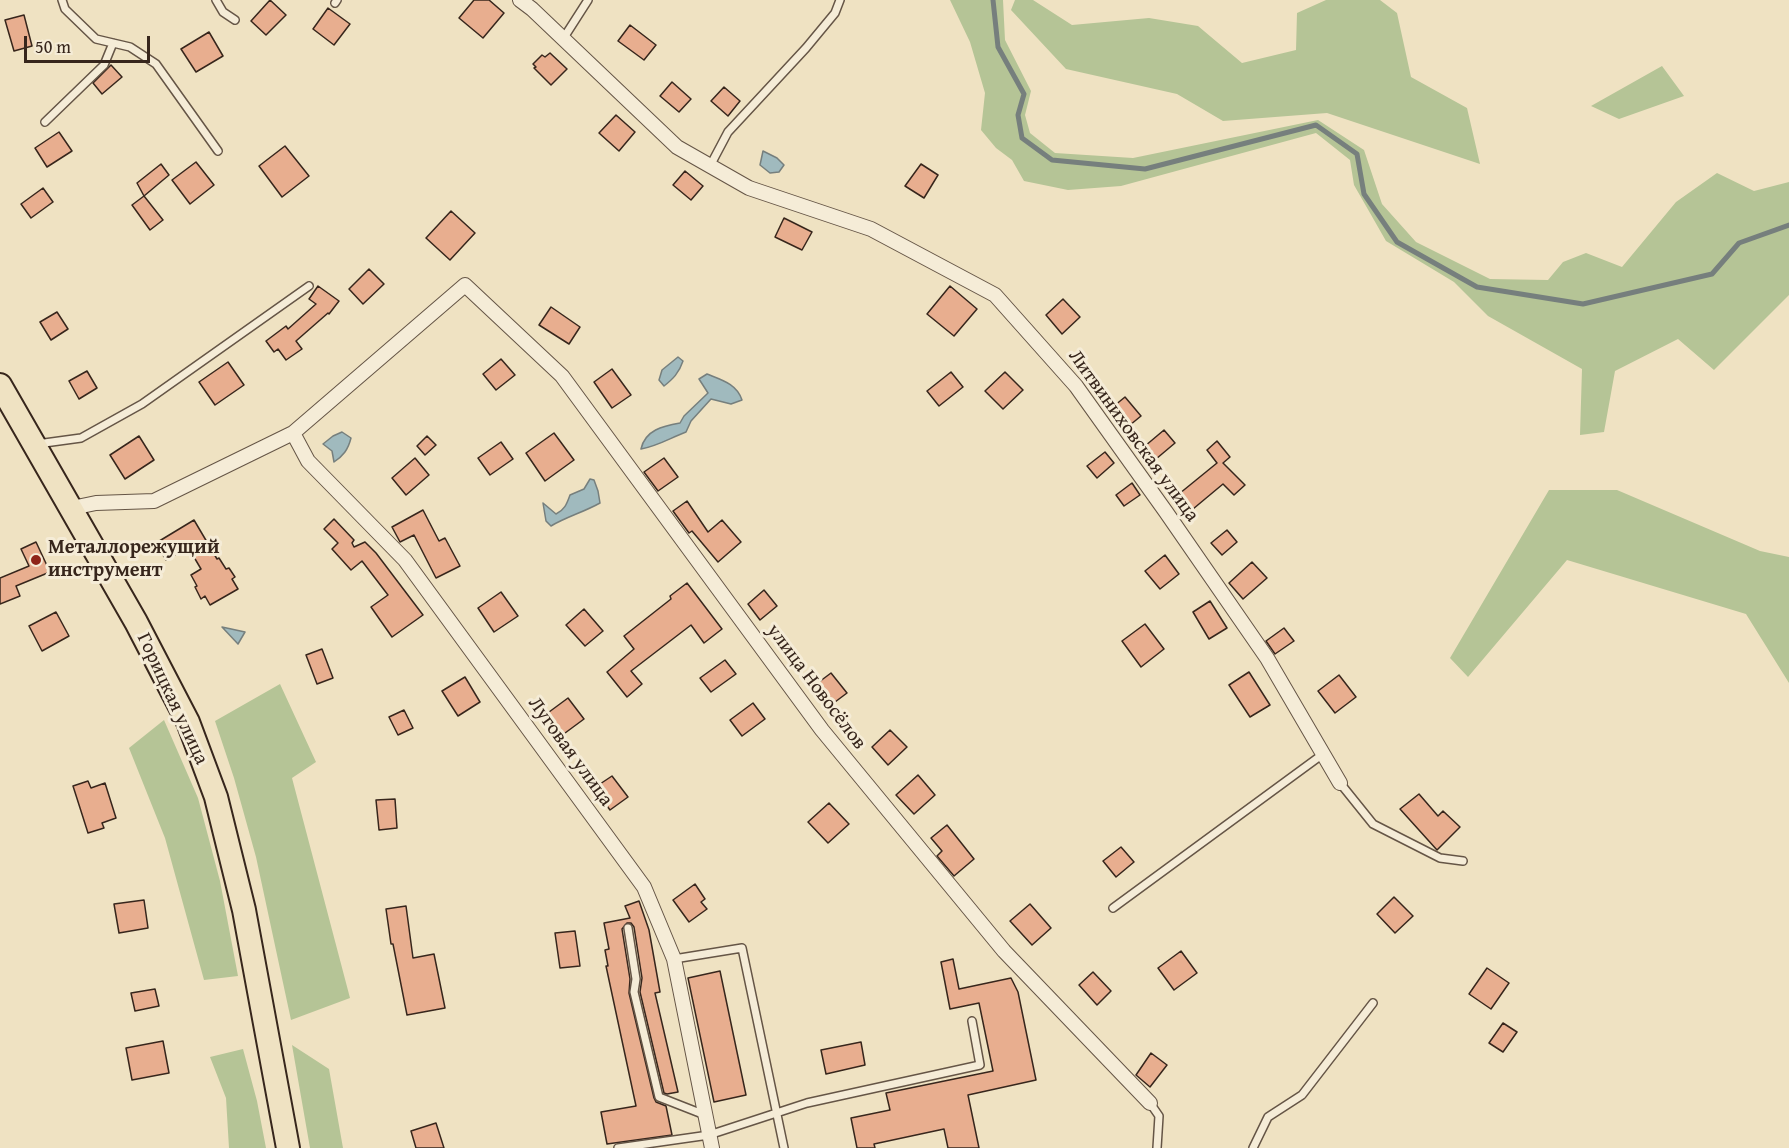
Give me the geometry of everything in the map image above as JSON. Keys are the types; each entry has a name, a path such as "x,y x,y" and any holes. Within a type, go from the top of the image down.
{"main road":[{"name":"Горицкая улица","path":"0,385 136,622 183,713 216,797 244,910 288,1148"}],"street":[{"name":"Литвиниховская улица","path":"520,0 677,147 749,188 871,229 995,295 1076,386 1159,502 1266,658 1340,783"},
{"name":"улица Новосёлов","path":"293,433 465,285 562,376 822,730 1004,951 1149,1103"},
{"path":"72,508 96,503 154,501 293,433"},
{"name":"Луговая улица","path":"293,433 308,461 405,560 644,887 674,959 711,1142"}],"lane":[{"path":"62,0 65,9 96,39 130,47 156,64 218,151"},
{"path":"216,0 223,12 235,20"},
{"path":"563,39 588,0"},
{"path":"710,166 728,132 806,48 835,13 840,0"},
{"path":"45,122 104,65 113,43"},
{"path":"35,445 81,438 142,404 309,286"},
{"path":"1113,908 1323,754"},
{"path":"1340,783 1373,824 1440,858 1462,861"},
{"path":"628,928 636,979 634,992 658,1097 705,1115"},
{"path":"674,959 742,948 784,1148"},
{"path":"1253,1148 1268,1117 1302,1095 1373,1003"},
{"path":"618,1148 711,1142 777,1113 807,1103 980,1065 972,1021"},
{"path":"1149,1103 1159,1116 1157,1148"}],"green space":[{"path":"950,0 1003,0 1005,40 1031,91 1025,115 1030,133 1055,153 1133,158 1318,120 1364,150 1382,204 1416,242 1490,279 1548,280 1563,262 1586,253 1622,267 1676,202 1717,173 1754,191 1789,182 1789,295 1714,370 1678,339 1615,371 1604,432 1580,435 1582,369 1488,316 1454,282 1386,241 1354,185 1350,160 1316,133 1121,186 1068,190 1024,181 1012,160 996,148 981,130 985,93 970,42"},
{"path":"1015,0 1033,0 1072,25 1149,18 1198,26 1242,63 1296,50 1297,13 1326,0 1380,0 1397,13 1411,77 1467,108 1480,164 1327,113 1223,121 1177,94 1066,69 1011,10"},
{"path":"1662,66 1684,96 1619,119 1591,106"},
{"path":"1549,490 1617,490 1760,551 1789,557 1789,683 1746,614 1567,560 1468,677 1450,658"},
{"path":"280,684 316,762 292,778 350,998 291,1020 256,857 215,721"},
{"path":"164,720 198,798 220,881 238,976 204,980 165,838 129,748"},
{"path":"292,1045 329,1069 343,1148 310,1148"},
{"path":"243,1049 257,1101 266,1148 229,1148 226,1098 210,1057"}],"water":[{"path":"763,151 777,158 784,165 779,172 770,173 760,165"},
{"path":"678,357 683,361 680,369 664,386 659,380 662,370"},
{"path":"707,374 733,386 742,400 731,404 711,399 691,421 686,432 641,449 646,437 656,430 680,423 684,416 708,393 699,379"},
{"path":"342,432 351,438 345,452 334,462 332,451 323,444"},
{"path":"590,479 594,480 600,503 551,526 546,521 543,503 556,514 564,508 570,495 584,489"},
{"path":"222,627 245,632 238,644"}],"building":[{"path":"270,0 286,15 266,35 251,21"},
{"path":"474,0 489,0 504,13 483,38 459,18"},
{"path":"328,8 350,24 334,45 313,29"},
{"path":"24,15 32,46 14,51 5,20"},
{"path":"630,25 656,45 644,60 618,41"},
{"path":"209,32 223,56 196,72 181,49"},
{"path":"550,53 567,69 551,85 534,68 536,67 533,64 542,55 545,57"},
{"path":"111,65 122,77 102,94 93,83"},
{"path":"672,82 691,99 679,112 660,96"},
{"path":"724,87 740,101 728,116 711,101"},
{"path":"616,115 635,132 619,151 599,133"},
{"path":"59,132 72,151 47,167 35,148"},
{"path":"285,146 309,176 282,197 259,166"},
{"path":"196,162 214,185 190,204 172,180"},
{"path":"161,164 169,175 144,196 137,183"},
{"path":"921,164 938,175 924,198 905,186"},
{"path":"685,171 703,186 691,200 673,185"},
{"path":"43,188 53,202 31,218 21,204"},
{"path":"144,196 163,220 150,230 132,205"},
{"path":"451,211 475,233 450,260 426,238"},
{"path":"784,218 812,232 802,250 775,237"},
{"path":"369,269 384,284 363,304 349,289"},
{"path":"318,286 339,301 329,314 296,341 302,349 286,360 278,349 274,352 266,341 286,326 288,329 316,304 309,299"},
{"path":"950,286 977,309 954,336 927,314"},
{"path":"1063,299 1080,317 1062,334 1046,315"},
{"path":"551,307 580,327 569,344 539,325"},
{"path":"57,312 68,329 51,340 40,322"},
{"path":"501,359 515,375 496,390 483,374"},
{"path":"228,362 244,385 215,405 199,382"},
{"path":"612,369 631,395 612,408 594,382"},
{"path":"87,371 97,388 79,399 69,381"},
{"path":"951,372 963,387 939,406 927,391"},
{"path":"1005,372 1023,390 1003,409 985,391"},
{"path":"1125,397 1141,416 1130,425 1114,406"},
{"path":"1164,430 1175,443 1156,459 1145,446"},
{"path":"554,433 574,460 545,481 526,453"},
{"path":"139,436 154,460 125,479 110,455"},
{"path":"427,436 436,445 425,455 417,446"},
{"path":"1217,441 1230,457 1223,463 1245,485 1234,495 1223,484 1187,514 1174,498 1217,463 1207,450"},
{"path":"501,442 513,459 490,475 478,458"},
{"path":"1105,452 1114,463 1097,478 1087,466"},
{"path":"415,458 429,475 406,495 392,478"},
{"path":"664,458 678,477 658,491 644,472"},
{"path":"1132,483 1140,495 1124,506 1116,495"},
{"path":"687,501 708,532 722,520 741,542 718,562 692,531 689,533 673,511"},
{"path":"423,510 439,541 445,538 460,566 436,578 414,535 400,542 392,527"},
{"path":"334,519 354,540 352,543 354,547 365,542 376,553 423,615 392,637 371,607 388,595 362,561 351,570 332,549 338,543 324,529"},
{"path":"194,520 217,559 219,558 226,569 229,568 235,577 232,579 238,589 210,605 205,596 201,599 195,587 197,586 191,575 201,569 188,547 166,560 156,543"},
{"path":"1227,530 1237,542 1222,555 1211,543"},
{"path":"36,542 50,572 16,586 20,596 0,604 0,578 29,566 21,549"},
{"path":"1165,555 1179,574 1160,589 1145,571"},
{"path":"1252,562 1267,578 1243,599 1229,583"},
{"path":"687,583 722,629 704,643 691,625 631,671 642,684 627,697 607,672 634,649 624,636 671,599 670,596"},
{"path":"764,590 777,606 760,620 748,604"},
{"path":"501,592 518,616 494,632 478,608"},
{"path":"1210,601 1227,628 1209,639 1193,612"},
{"path":"584,609 603,631 585,646 566,625"},
{"path":"56,612 69,636 42,651 29,626"},
{"path":"1145,624 1164,649 1141,667 1122,641"},
{"path":"1284,628 1294,641 1275,654 1266,641"},
{"path":"322,649 333,678 317,684 306,655"},
{"path":"725,660 736,674 711,692 700,678"},
{"path":"1249,672 1270,705 1250,717 1229,685"},
{"path":"831,673 847,693 827,708 811,688"},
{"path":"1339,675 1356,697 1335,713 1318,691"},
{"path":"465,677 480,702 458,716 442,691"},
{"path":"568,698 584,719 561,736 545,715"},
{"path":"753,703 765,719 742,736 730,720"},
{"path":"404,710 413,728 398,735 389,717"},
{"path":"890,730 907,747 888,765 872,747"},
{"path":"918,775 935,795 914,814 896,795"},
{"path":"612,776 628,797 610,810 594,788"},
{"path":"88,781 91,788 105,783 116,818 102,823 104,828 88,833 73,786"},
{"path":"1419,794 1438,816 1443,811 1460,827 1437,850 1400,809"},
{"path":"395,799 397,828 379,830 376,800"},
{"path":"829,803 849,824 828,843 808,822"},
{"path":"947,825 974,859 954,876 937,856 942,851 931,838"},
{"path":"1121,847 1134,862 1116,877 1103,861"},
{"path":"695,884 705,899 701,902 707,909 689,922 673,900"},
{"path":"1394,897 1413,916 1395,933 1377,914"},
{"path":"144,900 148,928 119,933 114,904"},
{"path":"639,901 649,930 660,992 655,993 678,1092 664,1093 640,992 642,978 634,927 631,923 627,923 622,929 630,979 629,993 654,1098 656,1102 666,1106 672,1135 607,1144 601,1112 636,1106 606,966 608,966 605,950 609,949 604,923 630,918 625,906"},
{"path":"1030,904 1051,928 1032,945 1010,921"},
{"path":"406,906 413,958 434,954 445,1008 407,1015 393,944 391,944 386,909"},
{"path":"575,931 580,966 560,968 555,933"},
{"path":"1181,951 1197,973 1174,990 1158,968"},
{"path":"953,959 959,989 1011,978 1018,992 1036,1080 968,1095 979,1148 948,1148 944,1129 874,1144 875,1148 857,1148 851,1118 890,1110 886,1093 993,1071 979,1003 950,1009 941,962"},
{"path":"1487,968 1509,983 1491,1009 1469,994"},
{"path":"720,971 746,1095 714,1102 688,978"},
{"path":"1093,972 1111,991 1097,1005 1079,985"},
{"path":"155,989 159,1006 135,1011 131,993"},
{"path":"1503,1023 1517,1032 1503,1052 1489,1043"},
{"path":"163,1041 169,1073 132,1080 126,1048"},
{"path":"861,1042 865,1065 826,1074 821,1050"},
{"path":"1151,1053 1167,1065 1150,1087 1136,1075"},
{"path":"436,1123 444,1148 416,1148 411,1131"}],"waterway":[{"path":"993,0 998,47 1024,94 1018,115 1022,138 1052,160 1145,169 1316,125 1357,154 1364,194 1397,242 1477,287 1583,304 1712,274 1739,243 1789,225"}],"place":[{"name":"Металлорежущий инструмент","path":"36,560"}]}
